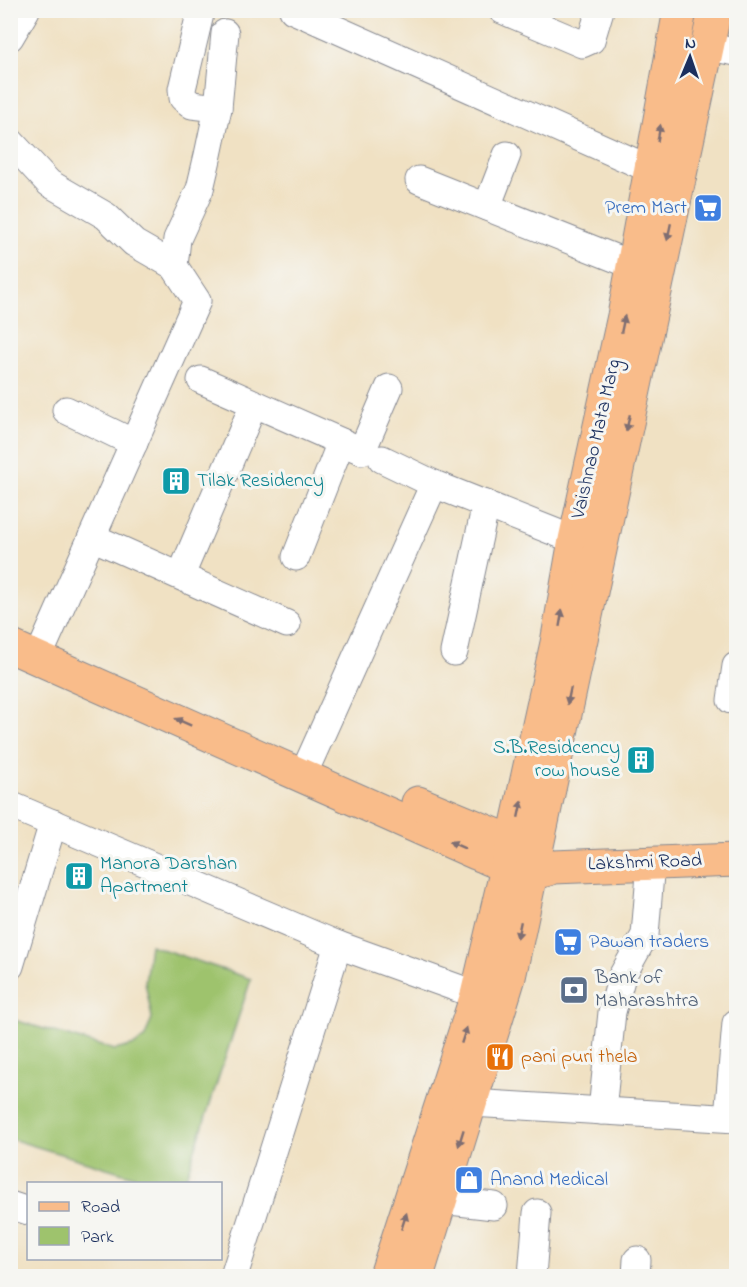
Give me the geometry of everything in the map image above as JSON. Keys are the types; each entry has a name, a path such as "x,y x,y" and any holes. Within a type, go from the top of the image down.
{"main road":[{"name":"Vaishnao Mata Marg","path":"528,860 666,176 680,10"},
{"name":"Vaishnao Mata Marg","path":"528,860 556,642 575,540 624,316 632,265 666,176 722,49 715,10"},
{"path":"10,622 32,647 528,860"},
{"path":"386,1276 477,995 528,860"},
{"path":"417,1276 509,977 528,860"},
{"name":"Lakshmi Road","path":"528,860 651,862 736,860"}],"street":[{"path":"10,37 26,10"},
{"path":"201,10 182,89 183,98 192,105 218,108"},
{"path":"293,10 666,176"},
{"path":"502,10 582,44 591,40 597,29 600,10"},
{"path":"174,266 177,239 200,189 218,108 225,33"},
{"path":"10,141 49,183 106,216 134,243 174,266 197,301 92,537 32,647"},
{"path":"487,207 507,154"},
{"path":"419,180 632,265"},
{"path":"201,380 362,451 389,388"},
{"path":"181,575 254,404"},
{"path":"66,410 134,443"},
{"path":"296,557 341,442"},
{"path":"382,459 434,484 575,540"},
{"path":"307,766 434,484"},
{"path":"454,652 486,504"},
{"path":"92,537 287,624"},
{"path":"731,700 736,666"},
{"path":"10,805 338,945 477,995"},
{"path":"10,966 53,823"},
{"path":"602,1111 612,1012 622,976 645,935 651,862"},
{"path":"234,1276 338,945"},
{"path":"471,1103 732,1119 736,1023"},
{"path":"441,1200 494,1206"},
{"path":"10,1205 27,1211"},
{"path":"532,1276 537,1213"}],"green space":[{"path":"150,945 251,979 184,1182 153,1182 11,1139 11,1019 115,1050 135,1045 145,1037 152,1018 145,982"}],"place":[{"name":"Prem Mart","path":"708,208"},
{"name":"Tilak Residency","path":"176,481"},
{"name":"S.B.Residcency row house","path":"641,760"},
{"name":"Manora Darshan Apartment","path":"79,876"},
{"name":"Pawan traders","path":"568,942"},
{"name":"Bank of Maharashtra","path":"574,990"},
{"name":"pani puri thela","path":"500,1057"},
{"name":"Anand Medical","path":"469,1180"}]}
